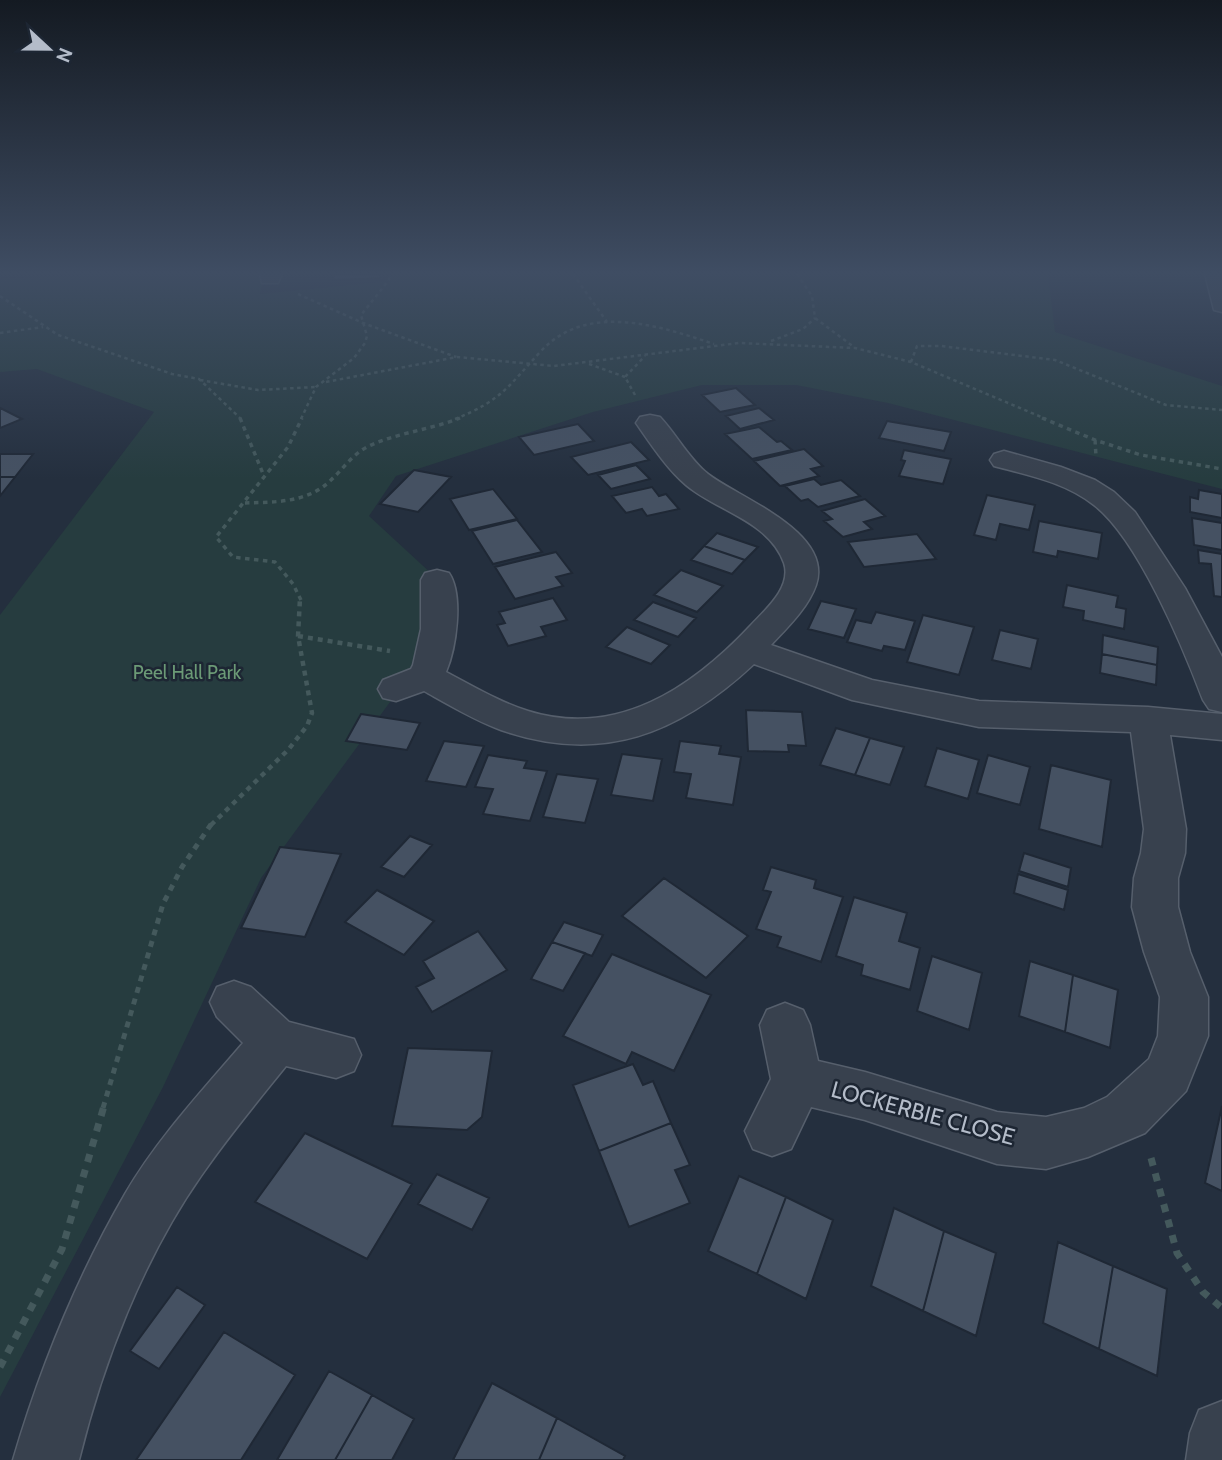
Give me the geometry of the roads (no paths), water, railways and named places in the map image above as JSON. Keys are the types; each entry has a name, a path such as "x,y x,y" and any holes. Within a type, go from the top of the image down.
{"street":[{"path":"437,580 440,624 419,675 518,722 546,730 606,732 635,726 689,701 749,650 800,585 802,570 797,554 785,537 767,522 696,478 653,422"},
{"path":"1004,460 1047,471 1094,491 1123,513 1195,634 1222,700"},
{"path":"749,650 865,691 979,714 1148,720 1222,727"},
{"name":"LOCKERBIE CLOSE","path":"797,1080 865,1096 997,1138 1046,1143 1088,1132 1126,1115 1168,1074 1183,1036 1184,996 1167,952 1155,906 1156,877 1164,853 1165,829 1148,720"},
{"path":"234,1002 275,1041 336,1055"},
{"path":"772,1131 797,1080 785,1025"},
{"path":"46,1460 60,1408 89,1332 145,1214 181,1158 275,1041"},
{"path":"1219,1460 1222,1433"}],"park label":[{"name":"Peel Hall Park","path":"187,672"}]}
